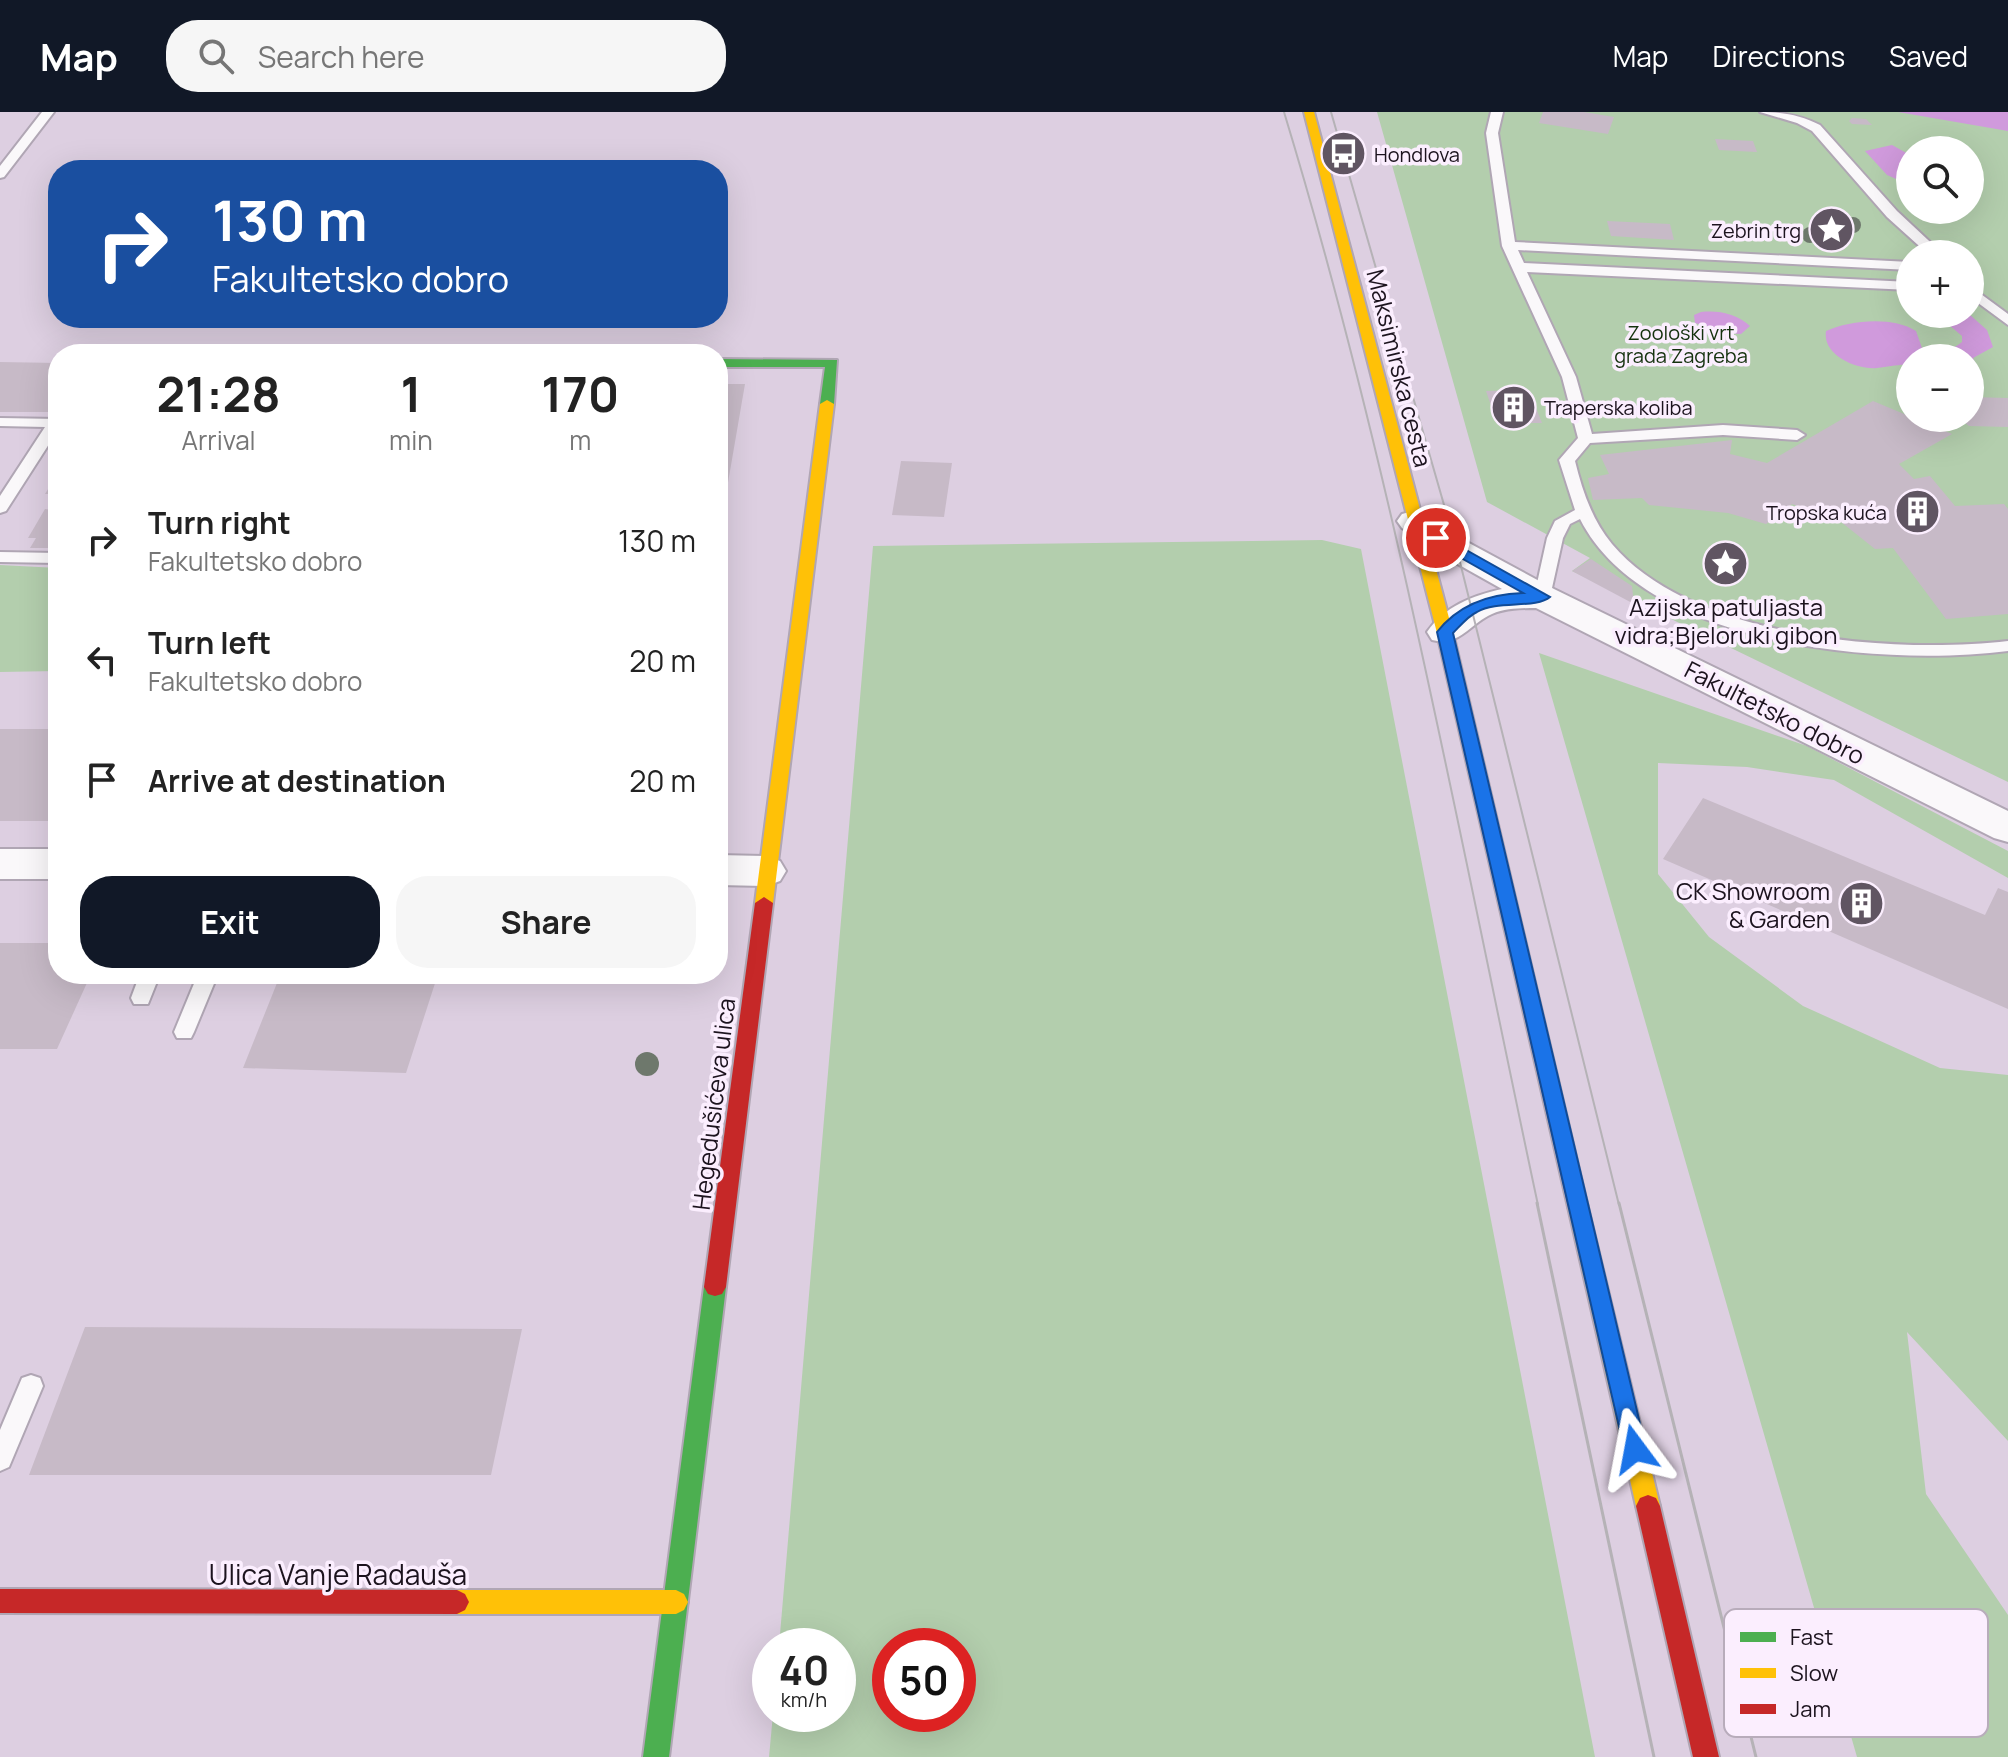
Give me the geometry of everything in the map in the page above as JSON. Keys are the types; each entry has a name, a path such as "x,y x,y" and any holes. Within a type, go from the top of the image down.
{"main road":[{"name":"Maksimirska cesta","path":"1309,112 1445,632 1706,1757"},
{"name":"Hegedušićeva ulica","path":"656,1757 832,363 728,363"},
{"name":"Ulica Vanje Radauša","path":"0,1601 676,1602"}],"street":[{"name":"Fakultetsko dobro","path":"1414,521 1457,550 1542,597 2008,828"},
{"name":"Fakultetsko dobro","path":"1445,632 1471,608 1505,598 1542,597"},
{"path":"0,864 48,864"},
{"path":"728,870 766,871"}],"lane":[{"path":"0,174 48,112"},
{"path":"1497,112 1492,133 1509,246 1569,377 1586,439"},
{"path":"1766,112 1801,120 1816,128 1892,214 1921,240"},
{"path":"1509,246 1896,265"},
{"path":"1517,267 1896,285"},
{"path":"1984,301 2008,321"},
{"path":"0,422 48,423"},
{"path":"1797,435 1723,430 1586,439 1567,460 1584,512 1613,555 1672,596 1725,620 1795,640 1877,649 1989,649 2008,646"},
{"path":"0,508 48,434"},
{"path":"1542,597 1555,538 1563,521 1584,512"},
{"path":"0,557 48,558"},
{"path":"141,998 146,984"},
{"path":"184,1032 204,984"},
{"path":"0,1459 31,1386"}],"green space":[{"name":"Zoološki vrt grada Zagreba","path":"1377,112 2008,112 2008,782 1572,571 1590,558 1487,502"},
{"path":"1322,540 1361,549 1595,1757 769,1757 771,1732 856,1732 856,1628 781,1628 873,546"},
{"path":"0,565 48,567 48,671 0,672"},
{"path":"1539,653 1807,746 2008,851 2008,878 1834,780 1747,767 1658,763 1658,874 1709,937 1803,1006 1940,1068 2008,1075 2008,1441 1907,1332 1926,1494 2008,1615 2008,1757 1857,1757 1851,1737 1988,1737 1988,1609 1814,1609"}],"shaded area":[{"path":"1898,112 2008,112 2008,131"},
{"path":"1892,145 1896,147 1896,179 1887,175 1865,151"},
{"path":"1701,312 1727,314 1750,326 1741,334 1725,333 1695,323 1694,315"},
{"path":"1871,321 1896,323 1896,328 1916,331 1921,344 1896,344 1896,366 1877,368 1851,364 1835,354 1826,340 1826,331"},
{"path":"1984,327 1993,347 1984,352 1984,344 1958,344 1962,342 1962,336 1953,328"}],"building":[{"path":"1543,112 1584,112 1614,117 1608,134 1539,123"},
{"path":"1852,118 1866,119 1872,125 1852,124 1849,121"},
{"path":"1715,139 1753,141 1757,152 1719,150"},
{"path":"1607,221 1670,224 1674,240 1611,236"},
{"path":"1827,242 1838,243 1844,246 1844,250 1831,251 1823,246"},
{"path":"0,362 48,363 48,412 0,412"},
{"path":"728,384 745,384 728,483"},
{"name":"Traperska koliba","path":"1529,390 1542,423 1497,423 1486,391"},
{"path":"1984,397 2008,398 2008,427 1984,426"},
{"name":"Tropska kuća","path":"1873,401 1896,411 1896,432 1952,434 1899,464 1914,479 1930,476 1955,506 2004,504 2008,509 2008,614 1946,619 1893,548 1875,549 1826,510 1818,514 1792,504 1766,524 1728,513 1649,505 1642,498 1593,500 1588,478 1609,474 1600,455 1732,440 1730,454 1767,463"},
{"path":"901,461 952,463 944,517 892,515"},
{"path":"45,509 48,509 48,548 30,548 36,538 28,538"},
{"path":"1591,559 1632,586 1634,604 1572,571"},
{"path":"0,729 48,729 48,821 0,821"},
{"name":"CK Showroom & Garden","path":"1703,798 1985,915 1998,888 2008,892 2008,1009 1663,859"},
{"path":"0,943 48,943 48,984 86,984 57,1049 0,1049"},
{"path":"277,984 435,984 406,1073 243,1068"},
{"path":"85,1327 522,1329 491,1475 29,1475"}],"tram line":[{"path":"1284,112 1359,382 1392,519 1538,1205"},
{"path":"1331,112 1457,550 1619,1205"},
{"path":"1537,1203 1654,1757"},
{"path":"1619,1203 1724,1628"},
{"path":"1751,1737 1756,1757"}],"traffic: fast":[{"path":"728,363 832,363 827,404"},
{"path":"656,1757 715,1287"}],"traffic: slow":[{"path":"1309,112 1445,633"},
{"path":"764,903 827,404"},
{"path":"1578,1207 1648,1506"},
{"path":"457,1602 676,1602"}],"traffic: jam":[{"path":"1445,633 1578,1207"},
{"path":"715,1287 764,903"},
{"path":"1648,1506 1706,1757"},
{"path":"0,1601 457,1602"}],"place":[{"name":"Hondlova","path":"1343,154"},
{"name":"Zebrin trg","path":"1832,230"},
{"name":"Traperska koliba","path":"1513,407"},
{"name":"Tropska kuća","path":"1918,512"},
{"name":"Azijska patuljasta vidra;Bjeloruki gibon","path":"1726,564"},
{"name":"CK Showroom & Garden","path":"1861,904"}],"route":[{"path":"1436,538 1542,597 1505,598 1471,608 1445,632 1635,1449"}]}
